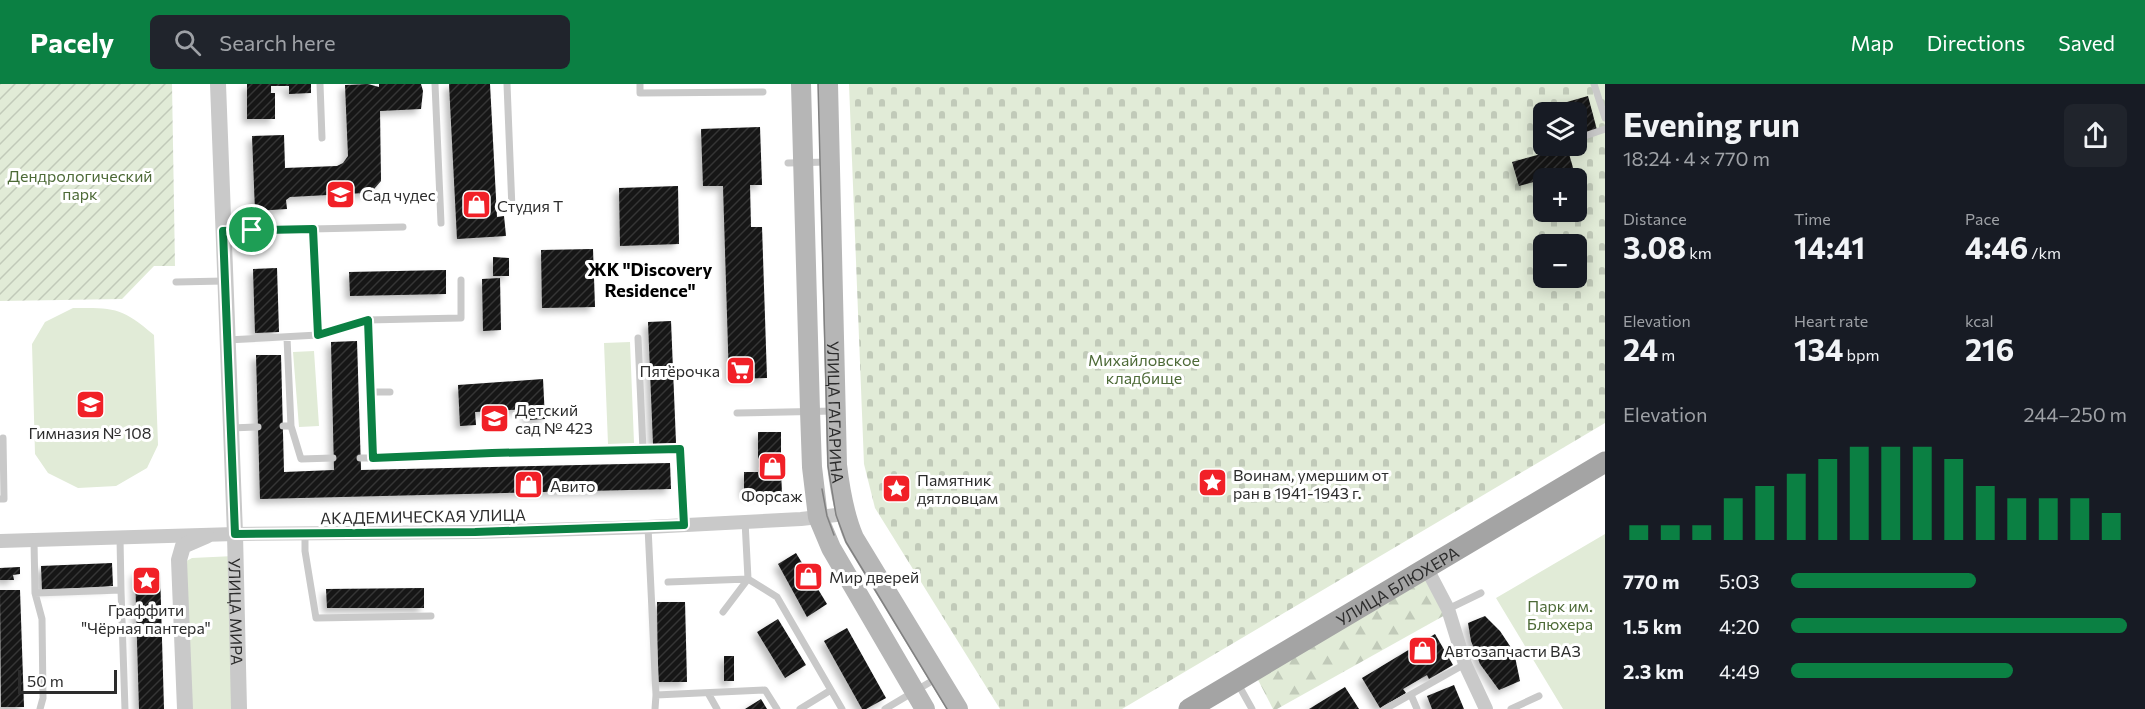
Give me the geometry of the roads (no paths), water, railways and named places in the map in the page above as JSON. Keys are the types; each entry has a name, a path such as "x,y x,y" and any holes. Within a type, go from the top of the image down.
{"main road":[{"name":"УЛИЦА ГАГАРИНА","path":"801,84 795,163 812,467 818,517 831,548 925,709"},
{"name":"УЛИЦА ГАГАРИНА","path":"828,84 837,465 845,514 854,538 958,709"},
{"name":"УЛИЦА БЛЮХЕРА","path":"1189,709 1605,462"}],"street":[{"name":"УЛИЦА МИРА","path":"218,84 235,534 239,709"},
{"name":"АКАДЕМИЧЕСКАЯ УЛИЦА","path":"0,541 235,534 475,532 648,527 845,514"},
{"path":"185,709 179,560 183,546 206,536"},
{"path":"1426,567 1448,609 1465,664 1486,709"}],"lane":[{"path":"320,84 322,138"},
{"path":"435,84 441,223"},
{"path":"507,84 512,209"},
{"path":"640,84 640,93 763,92"},
{"path":"1594,84 1605,118"},
{"path":"1587,135 1605,129"},
{"path":"795,163 830,162"},
{"path":"223,231 403,227"},
{"path":"313,229 318,335"},
{"path":"227,340 318,335 368,320 461,318 461,280"},
{"path":"176,282 225,281"},
{"path":"368,320 373,458"},
{"path":"287,338 287,426 301,459 333,458"},
{"path":"638,339 643,450"},
{"path":"370,392 390,392"},
{"path":"737,413 836,411"},
{"path":"231,428 258,427"},
{"path":"0,499 4,499 3,438"},
{"path":"360,458 680,449 684,525"},
{"path":"723,612 748,579 746,521"},
{"path":"648,527 655,709"},
{"path":"305,534 305,552 316,618 431,616"},
{"path":"120,538 125,709"},
{"path":"34,541 35,593 42,619 43,699 40,709"},
{"path":"668,582 748,579 777,597 842,709"},
{"path":"35,593 121,590"},
{"path":"1448,609 1481,593"},
{"path":"1385,709 1465,664"},
{"path":"885,709 939,677"},
{"path":"1237,681 1252,709"},
{"path":"656,695 765,690 777,709"},
{"path":"800,709 831,690"},
{"path":"708,693 717,709"},
{"path":"1411,695 1417,709"},
{"path":"1511,709 1539,696"}],"tram line":[{"path":"818,84 828,466 836,515 846,542 947,709"},
{"path":"822,489 827,516 834,535"}],"place":[{"name":"Сад чудес","path":"341,194"},
{"name":"Студия Т","path":"476,205"},
{"name":"Пятёрочка","path":"741,370"},
{"name":"Гимназия № 108","path":"90,404"},
{"name":"Детский сад № 423","path":"494,418"},
{"name":"Форсаж","path":"772,467"},
{"name":"Воинам, умершим от ран в 1941-1943 г.","path":"1212,483"},
{"name":"Авито","path":"529,485"},
{"name":"Памятник дятловцам","path":"896,488"},
{"name":"Мир дверей","path":"808,576"},
{"name":"Граффити \"Чёрная пантера\"","path":"146,581"},
{"name":"Автозапчасти ВАЗ","path":"1423,650"}],"district":[{"name":"ЖК \"Discovery Residence\"","path":"650,279"}],"park label":[{"name":"Дендрологический парк","path":"80,184"},
{"name":"Михайловское кладбище","path":"1144,368"},
{"name":"Парк им. Блюхера","path":"1560,614"}]}
